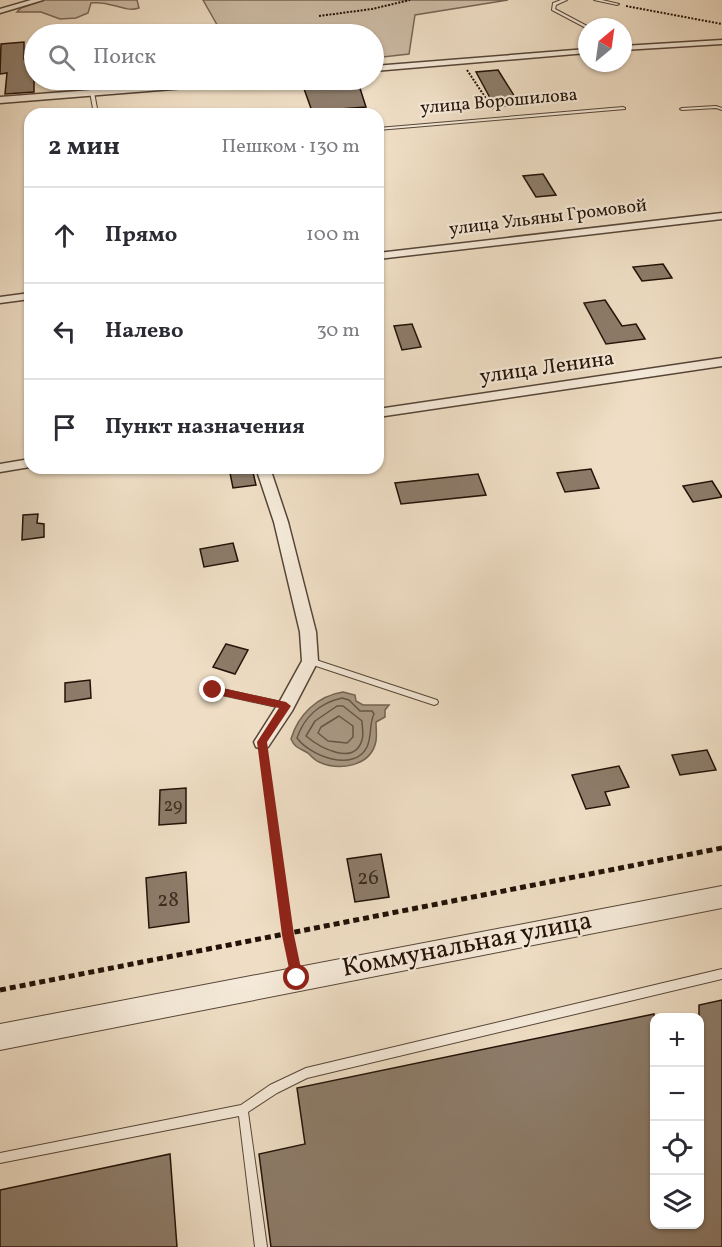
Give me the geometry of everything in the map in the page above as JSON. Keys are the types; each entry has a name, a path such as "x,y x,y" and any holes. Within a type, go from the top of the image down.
{"street":[{"path":"0,11 39,0"},
{"path":"632,48 722,42"},
{"path":"384,68 578,52"},
{"path":"0,100 118,90"},
{"name":"улица Ульяны Громовой","path":"384,255 722,216"},
{"path":"0,300 24,297"},
{"name":"улица Ленина","path":"384,412 722,362"},
{"path":"0,468 24,465"},
{"path":"262,742 286,706 310,661 308,632 280,522 265,474"},
{"name":"Коммунальная улица","path":"0,1037 722,897"}],"lane":[{"path":"565,0 554,4 553,9 578,22"},
{"path":"596,0 616,4"},
{"path":"92,92 95,108"},
{"path":"682,109 716,106 722,109"},
{"name":"улица Ворошилова","path":"384,128 623,108"},
{"path":"310,661 434,702"},
{"path":"213,690 286,706"},
{"path":"0,1158 243,1110 276,1086 306,1073 722,974"},
{"path":"243,1110 261,1244"}],"path":[{"path":"319,16 372,9 410,0"},
{"path":"616,4 722,24"},
{"path":"462,62 499,118"},
{"path":"262,742 288,935 297,978"},
{"path":"0,990 722,848"}],"shaded area":[{"path":"44,0 137,0 139,8 128,9 104,3 91,3 88,13 76,18 60,19 41,12 17,12 21,8"},
{"path":"203,0 508,0 415,15 409,54 384,57 384,24 217,24"}],"water":[{"path":"343,692 355,695 356,701 363,705 389,705 385,710 385,717 376,722 376,741 368,757 353,765 327,765 317,761 296,746 291,739 298,722 310,708 325,698"}],"building":[{"path":"24,42 24,90 34,90 34,92 5,94 7,73 0,74 1,44"},
{"path":"498,70 520,105 495,107 476,72"},
{"path":"304,90 361,90 366,107 353,108 311,108"},
{"path":"543,174 556,195 536,197 523,176"},
{"path":"663,264 672,278 642,281 633,267"},
{"path":"605,300 622,326 636,324 645,339 606,344 584,303"},
{"path":"412,324 421,347 402,350 394,326"},
{"path":"591,469 599,488 565,492 557,473"},
{"path":"230,474 253,474 256,485 233,488"},
{"path":"478,474 486,495 401,504 395,483"},
{"path":"712,481 722,497 693,502 683,486"},
{"path":"38,514 37,523 44,524 44,537 22,540 23,515"},
{"path":"233,543 238,561 204,567 200,549"},
{"path":"226,644 248,650 235,674 213,667"},
{"path":"90,680 91,698 65,702 65,683"},
{"path":"707,750 716,770 680,775 672,755"},
{"path":"619,766 629,787 605,792 610,805 586,809 572,775"},
{"path":"186,788 186,823 159,825 160,790"},
{"path":"381,854 389,897 355,902 347,859"},
{"path":"186,872 189,922 149,928 146,878"},
{"path":"722,1000 722,1247 271,1247 259,1154 305,1144 297,1088 650,1015 650,1229 704,1229 704,1013 699,1013 699,1005"},
{"path":"170,1154 177,1247 0,1247 0,1190"}],"route":[{"path":"213,690 286,706 262,742 288,935 297,978"}]}
